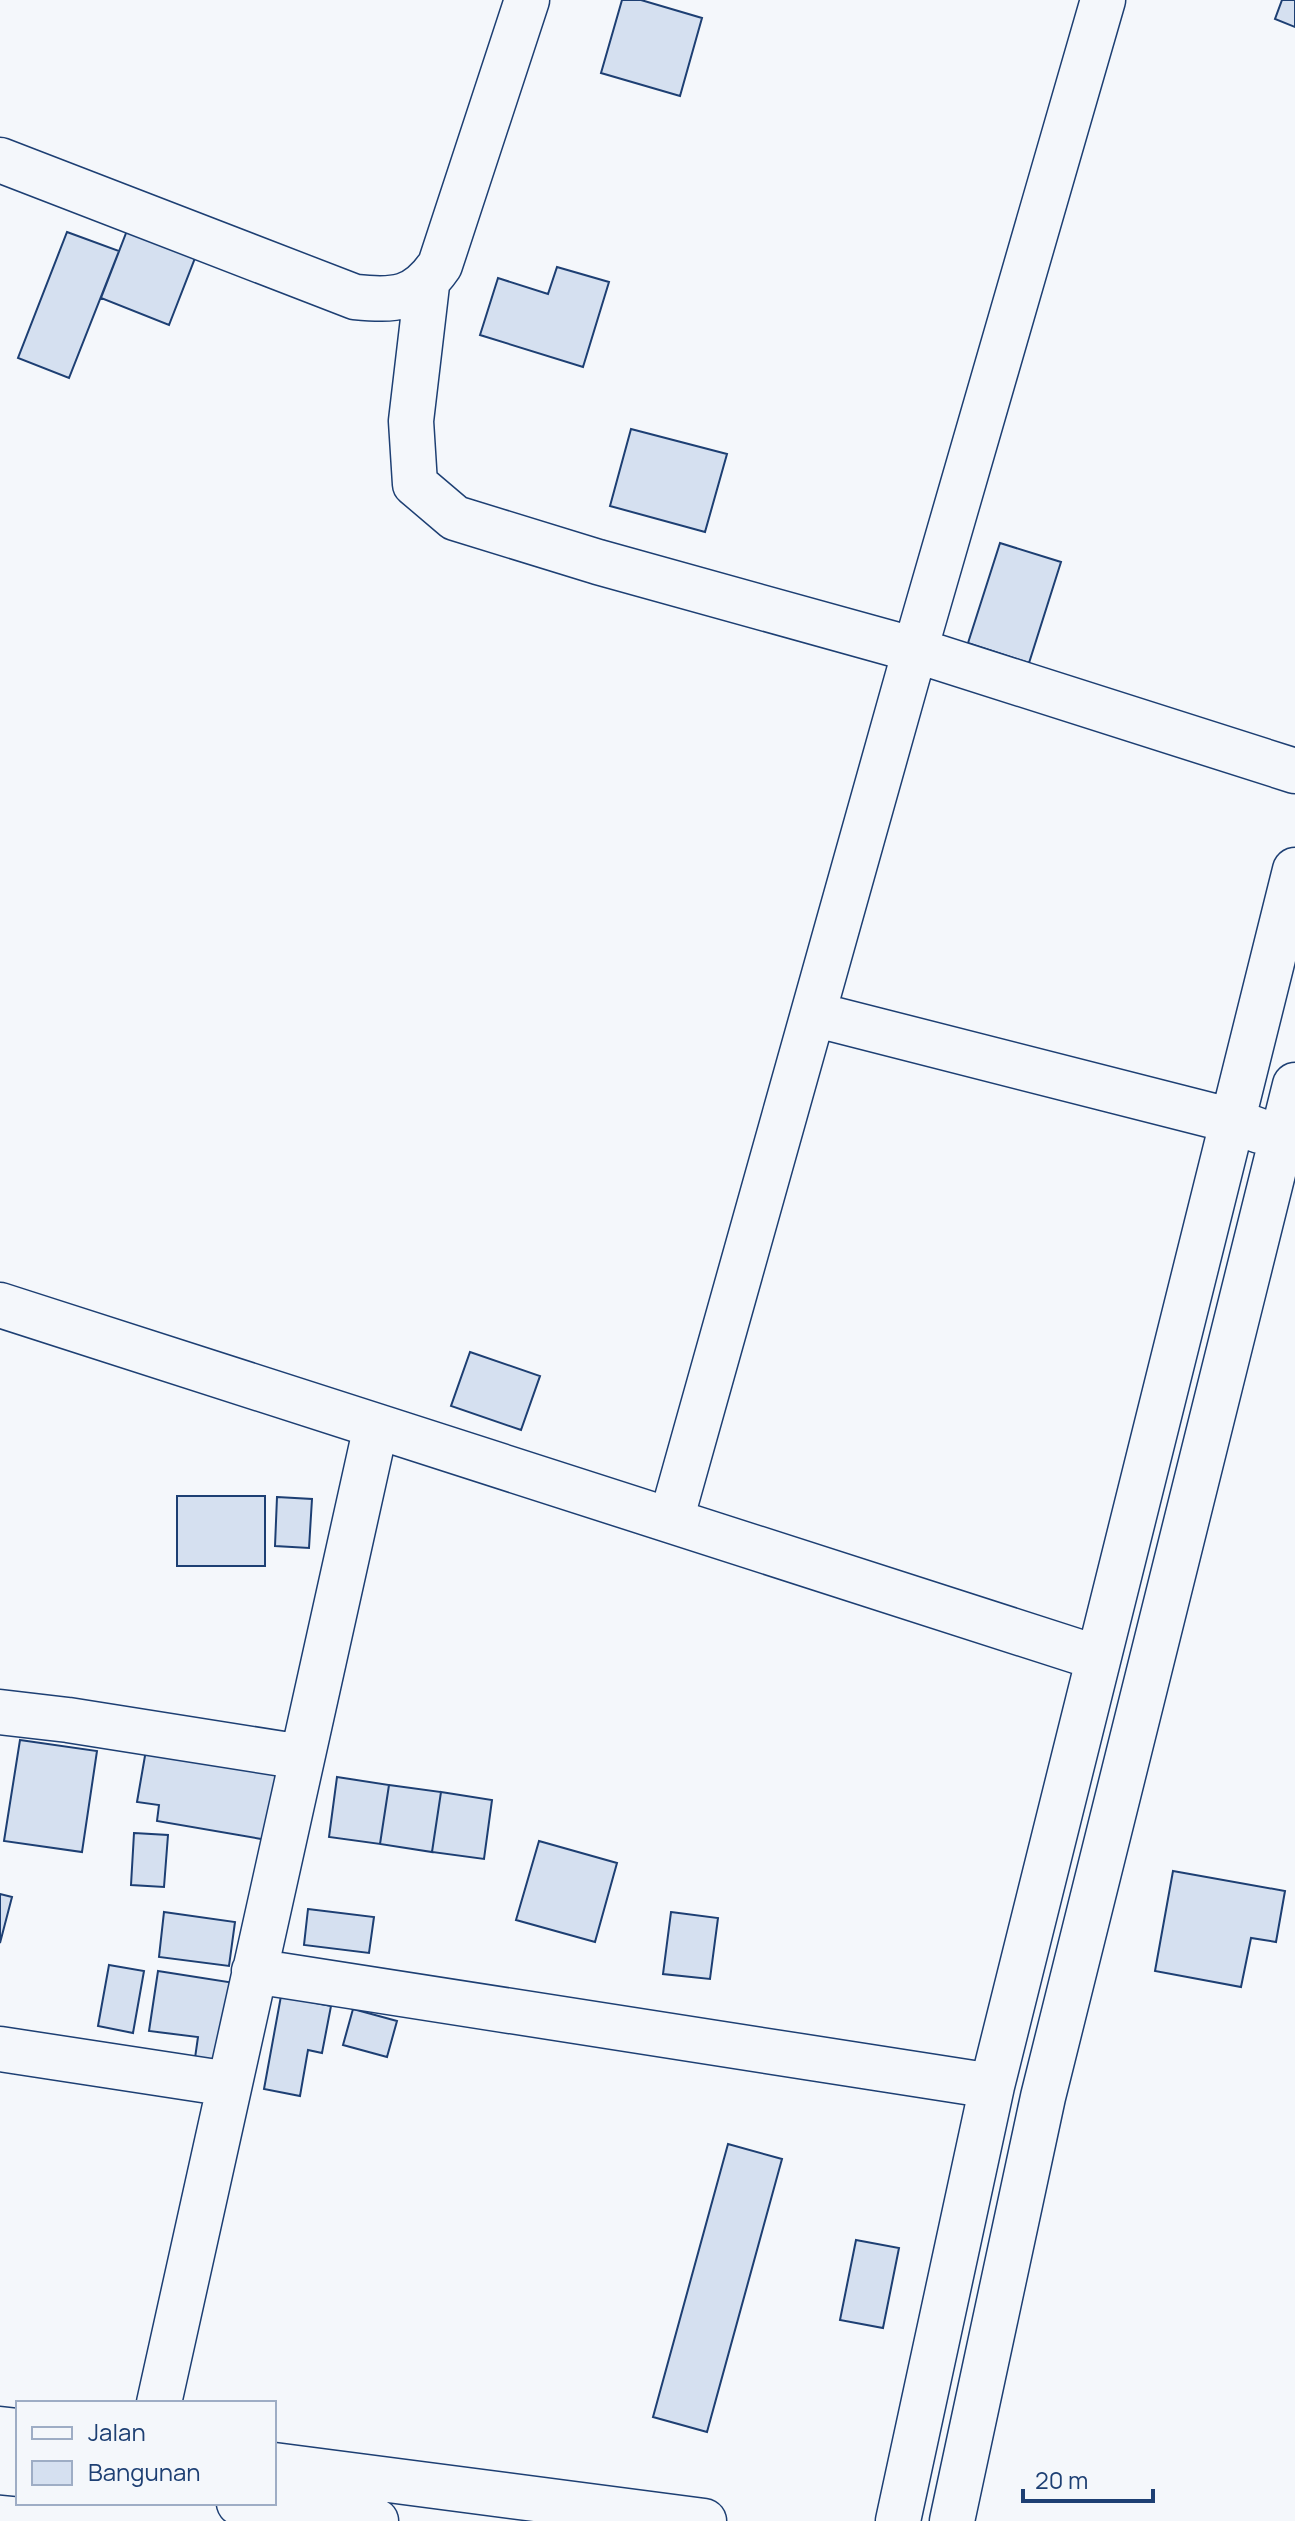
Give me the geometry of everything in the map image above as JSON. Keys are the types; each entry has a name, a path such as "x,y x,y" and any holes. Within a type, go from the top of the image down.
{"street":[{"path":"527,0 440,265 427,285 411,421 415,484 455,518 598,562 915,650 1295,771"},
{"path":"671,1520 915,650 1103,0"},
{"path":"0,160 355,297 385,300 409,295 427,285"},
{"path":"898,2521 992,2086 1295,870"},
{"path":"813,1014 1233,1121 1281,1138"},
{"path":"952,2521 1043,2097 1295,1085"},
{"path":"0,1305 1098,1658"},
{"path":"159,2401 376,1426"},
{"path":"0,1712 302,1757"},
{"path":"254,1971 992,2086"},
{"path":"0,2049 229,2084"},
{"path":"276,2465 704,2521"},
{"path":"254,2505 376,2521"}],"building":[{"path":"622,0 641,0 702,18 680,96 601,73"},
{"path":"1282,0 1295,0 1295,27 1275,19"},
{"path":"128,228 197,253 169,325 101,298"},
{"path":"67,232 119,251 69,378 18,358"},
{"path":"557,267 609,282 583,367 480,335 498,278 548,294"},
{"path":"631,429 727,454 705,532 610,506"},
{"path":"1000,543 1061,562 1029,663 968,643"},
{"path":"470,1352 540,1376 521,1430 451,1406"},
{"path":"177,1496 265,1496 265,1566 177,1566"},
{"path":"277,1497 312,1499 309,1548 275,1546"},
{"path":"20,1740 97,1751 82,1852 4,1841"},
{"path":"146,1750 279,1772 267,1840 157,1821 159,1805 137,1802"},
{"path":"337,1777 389,1785 380,1844 329,1837"},
{"path":"389,1785 441,1792 432,1852 380,1844"},
{"path":"441,1792 492,1800 484,1859 432,1852"},
{"path":"134,1833 168,1835 164,1887 131,1885"},
{"path":"539,1841 617,1863 595,1942 516,1920"},
{"path":"1173,1871 1285,1891 1276,1942 1251,1938 1241,1987 1155,1971"},
{"path":"0,1894 12,1897 0,1943"},
{"path":"308,1909 374,1917 369,1953 304,1945"},
{"path":"164,1912 235,1922 229,1966 159,1957"},
{"path":"671,1912 718,1918 710,1979 663,1974"},
{"path":"109,1965 144,1971 133,2033 98,2026"},
{"path":"158,1971 241,1984 229,2063 195,2058 198,2037 149,2031"},
{"path":"281,1996 331,2006 322,2053 308,2050 300,2096 264,2089"},
{"path":"353,2009 397,2021 387,2057 343,2045"},
{"path":"728,2144 782,2159 707,2432 653,2417"},
{"path":"856,2240 899,2248 883,2328 840,2320"}]}
